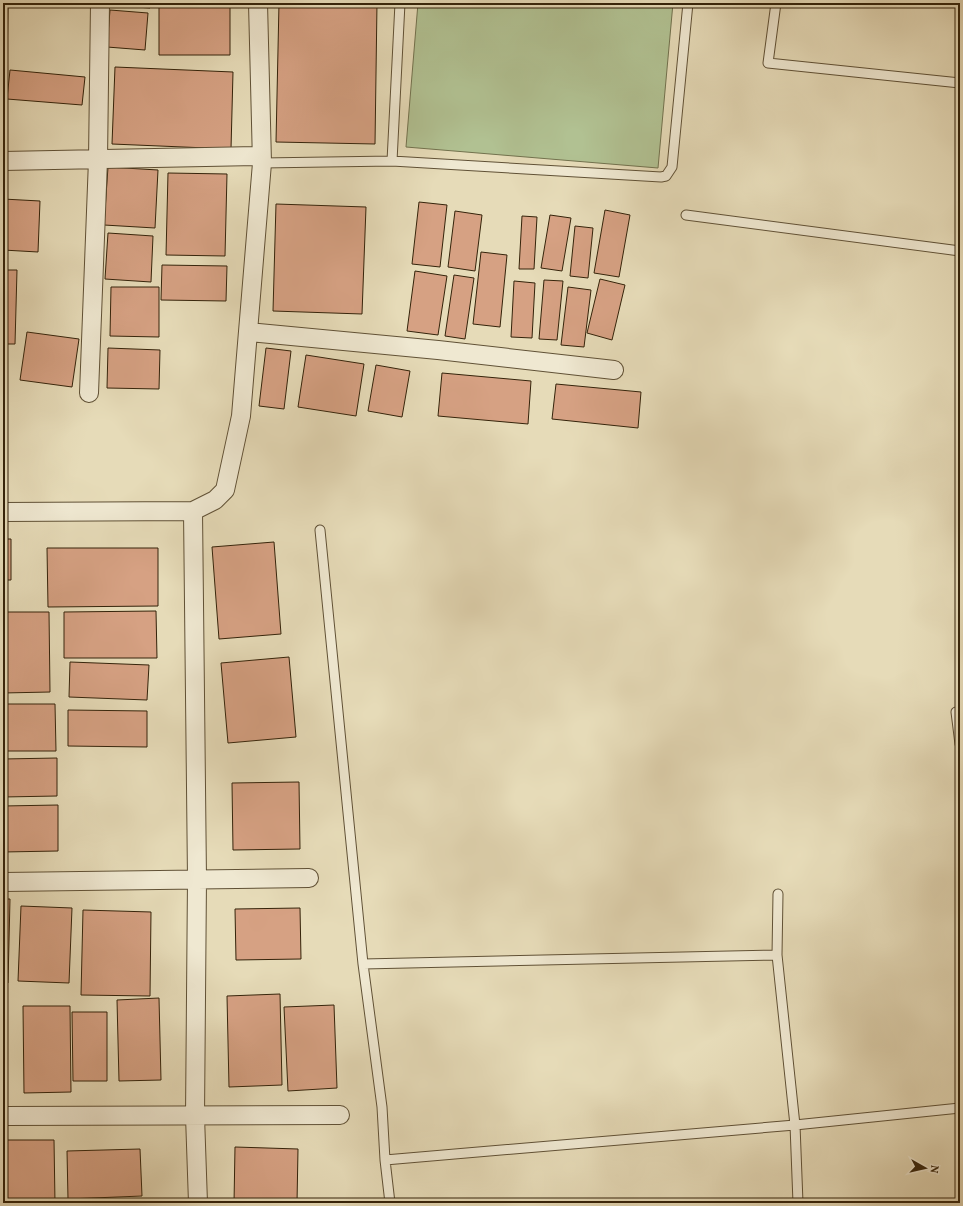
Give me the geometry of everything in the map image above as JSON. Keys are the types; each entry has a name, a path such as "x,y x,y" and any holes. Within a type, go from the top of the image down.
{"street":[{"path":"89,393 98,160 100,3"},
{"path":"3,512 193,510 215,500 224,490 241,416 262,160 258,3"},
{"path":"3,161 262,160"},
{"path":"249,332 614,370"},
{"path":"193,510 197,879 195,1116 198,1203"},
{"path":"3,882 310,878"},
{"path":"3,1116 340,1115"}],"lane":[{"path":"392,161 400,3"},
{"path":"262,160 392,161 661,177 666,176 672,167 688,3"},
{"path":"776,3 768,63 960,83"},
{"path":"686,215 960,251"},
{"path":"320,530 363,964 382,1108 385,1160 390,1203"},
{"path":"956,712 960,744"},
{"path":"778,894 777,955 795,1125 798,1203"},
{"path":"363,964 777,955"},
{"path":"385,1160 795,1125 960,1108"}],"green space":[{"path":"418,3 673,3 658,168 406,147"}],"building":[{"path":"3,3 8,3 6,136 3,136"},
{"path":"109,3 150,3 150,8 108,5"},
{"path":"159,3 230,3 230,55 159,55"},
{"path":"279,3 377,3 375,144 276,142"},
{"path":"110,10 148,13 145,50 107,47"},
{"path":"115,67 233,72 231,149 112,144"},
{"path":"10,70 85,77 82,105 7,99"},
{"path":"108,167 158,170 155,228 104,225"},
{"path":"168,173 227,174 225,256 166,255"},
{"path":"3,199 40,201 38,252 3,250"},
{"path":"419,202 447,205 440,267 412,264"},
{"path":"276,204 366,207 362,314 273,311"},
{"path":"605,210 630,215 619,277 594,273"},
{"path":"455,211 482,215 475,271 448,267"},
{"path":"550,215 571,218 562,271 541,268"},
{"path":"522,216 537,217 534,269 519,269"},
{"path":"575,226 593,228 588,278 570,276"},
{"path":"108,233 153,236 151,282 105,279"},
{"path":"481,252 507,255 500,327 473,324"},
{"path":"162,265 227,266 226,301 161,300"},
{"path":"3,270 17,270 15,344 3,344"},
{"path":"415,271 447,276 438,335 407,331"},
{"path":"454,275 474,278 465,339 445,336"},
{"path":"600,279 625,285 612,340 587,333"},
{"path":"544,280 563,281 557,340 539,339"},
{"path":"514,281 535,283 532,338 511,337"},
{"path":"111,287 159,287 159,337 110,336"},
{"path":"568,287 591,290 584,347 561,345"},
{"path":"27,332 79,339 72,387 20,380"},
{"path":"108,348 160,350 159,389 107,388"},
{"path":"266,348 291,351 284,409 259,406"},
{"path":"306,355 364,364 356,416 298,407"},
{"path":"376,365 410,371 402,417 368,411"},
{"path":"442,373 531,381 528,424 438,416"},
{"path":"556,384 641,392 638,428 552,419"},
{"path":"3,539 11,539 11,580 3,580"},
{"path":"274,542 281,634 219,639 212,547"},
{"path":"47,548 158,548 158,606 48,607"},
{"path":"156,611 157,658 64,658 64,612"},
{"path":"3,612 49,612 50,692 3,693"},
{"path":"289,657 296,737 228,743 221,663"},
{"path":"70,662 149,665 147,700 69,697"},
{"path":"3,704 55,704 56,751 3,751"},
{"path":"68,710 147,711 147,747 68,746"},
{"path":"57,758 57,796 3,797 3,759"},
{"path":"299,782 300,849 233,850 232,783"},
{"path":"58,805 58,851 3,852 3,806"},
{"path":"3,899 10,899 8,983 3,983"},
{"path":"21,906 72,908 69,983 18,981"},
{"path":"300,908 301,959 236,960 235,909"},
{"path":"83,910 151,912 150,996 81,995"},
{"path":"280,994 282,1085 229,1087 227,996"},
{"path":"159,998 161,1080 119,1081 117,1000"},
{"path":"334,1005 337,1088 288,1091 284,1007"},
{"path":"23,1006 70,1006 71,1092 24,1093"},
{"path":"72,1012 107,1012 107,1081 73,1081"},
{"path":"3,1140 54,1140 55,1203 3,1203"},
{"path":"235,1147 298,1149 297,1203 234,1203"},
{"path":"140,1149 142,1196 68,1199 67,1151"}]}
